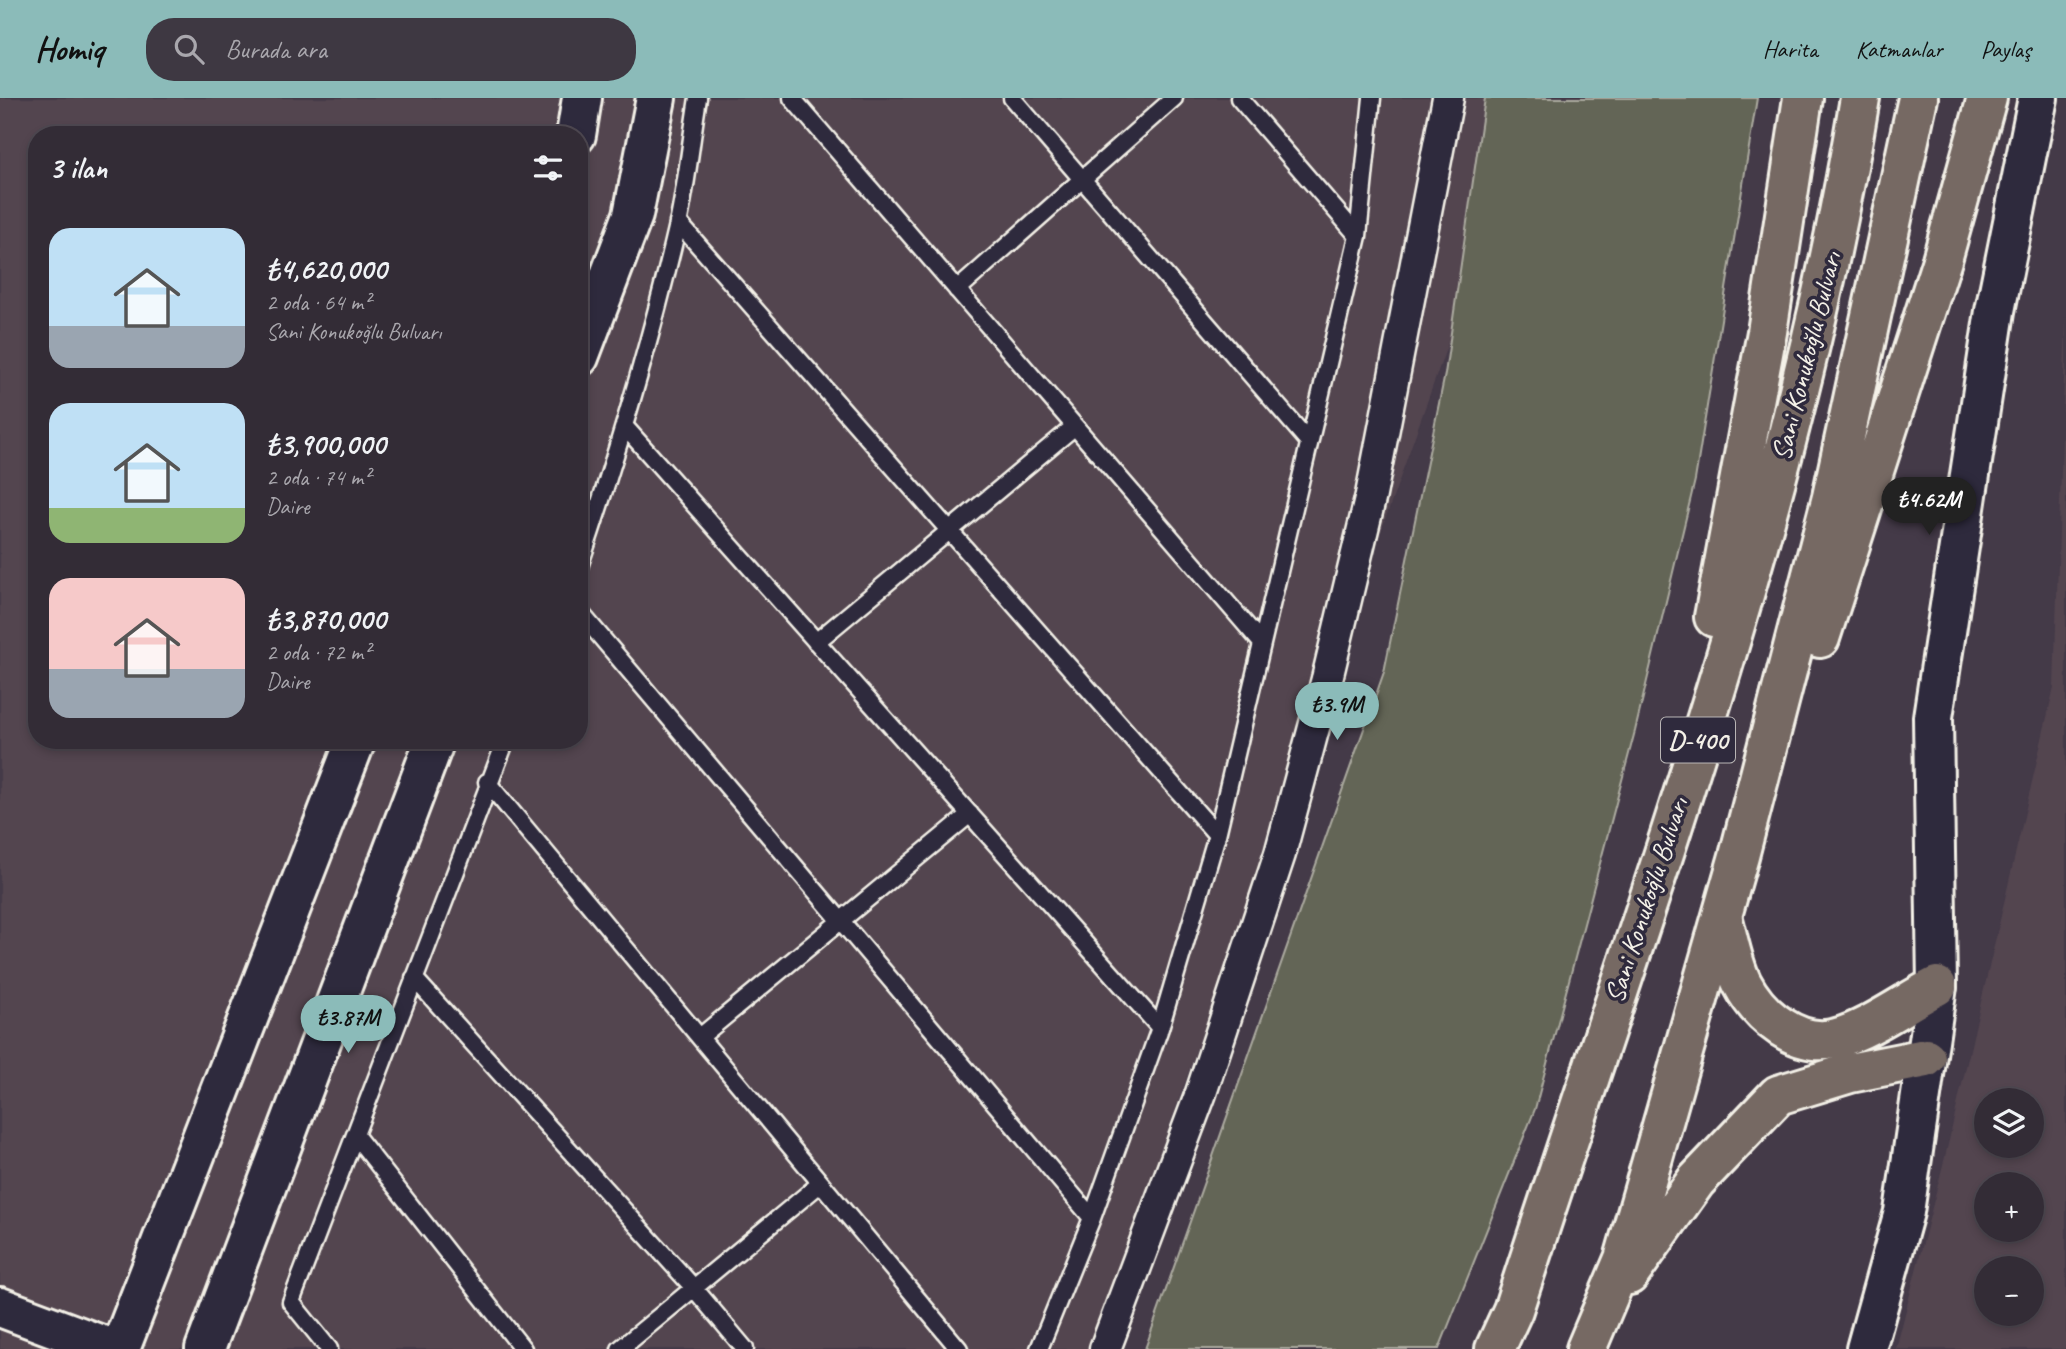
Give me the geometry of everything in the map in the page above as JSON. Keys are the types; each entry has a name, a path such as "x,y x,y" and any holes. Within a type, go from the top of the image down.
{"highway":[{"path":"1682,794 1767,332 1803,98"},
{"path":"1739,856 1815,654 1942,260 1987,98"},
{"name":"Sani Konukoğlu Bulvarı","path":"1495,1349 1513,1310 1682,794 1754,559 1827,280 1858,109"},
{"name":"Sani Konukoğlu Bulvarı","path":"1586,1349 1623,1259 1739,856 1832,497 1915,113"},
{"path":"1722,916 1742,982 1760,1009 1782,1029 1811,1041 1835,1039 1860,1030 1937,986"},
{"path":"1601,1314 1696,1181 1778,1095 1850,1073 1926,1058"}],"street":[{"path":"577,126 582,98"},
{"path":"588,333 633,215 656,98"},
{"path":"1105,1349 1201,1093 1280,854 1327,679 1371,495 1448,98"},
{"path":"1866,1349 1904,1212 1937,986 1933,717 1989,351 2038,98"},
{"path":"120,1349 353,749"},
{"path":"205,1349 432,749"},
{"path":"0,1307 112,1349"}],"lane":[{"path":"588,541 626,428 678,222 698,98"},
{"path":"792,98 1260,641"},
{"path":"1012,98 1309,442"},
{"path":"957,290 1174,98"},
{"path":"1238,98 1358,236"},
{"path":"1039,1349 1092,1218 1160,1028 1217,835 1260,641 1358,236 1372,98"},
{"path":"678,222 1217,835"},
{"path":"816,642 1075,426"},
{"path":"626,428 1160,1028"},
{"path":"588,622 837,920 1092,1218"},
{"path":"329,1349 290,1302 502,749"},
{"path":"488,782 959,1349"},
{"path":"699,1037 837,920 970,814"},
{"path":"414,978 693,1287 745,1349"},
{"path":"355,1135 523,1349"},
{"path":"620,1349 821,1183"}],"shaded area":[{"path":"0,98 1513,98 1500,197 1090,1349 0,1349"},
{"path":"2066,317 2066,1349 1896,1349 1947,1149 2054,687"}],"green space":[{"path":"1485,98 1757,98 1695,480 1635,731 1535,1109 1439,1349 1145,1349 1384,672 1445,374"}]}
